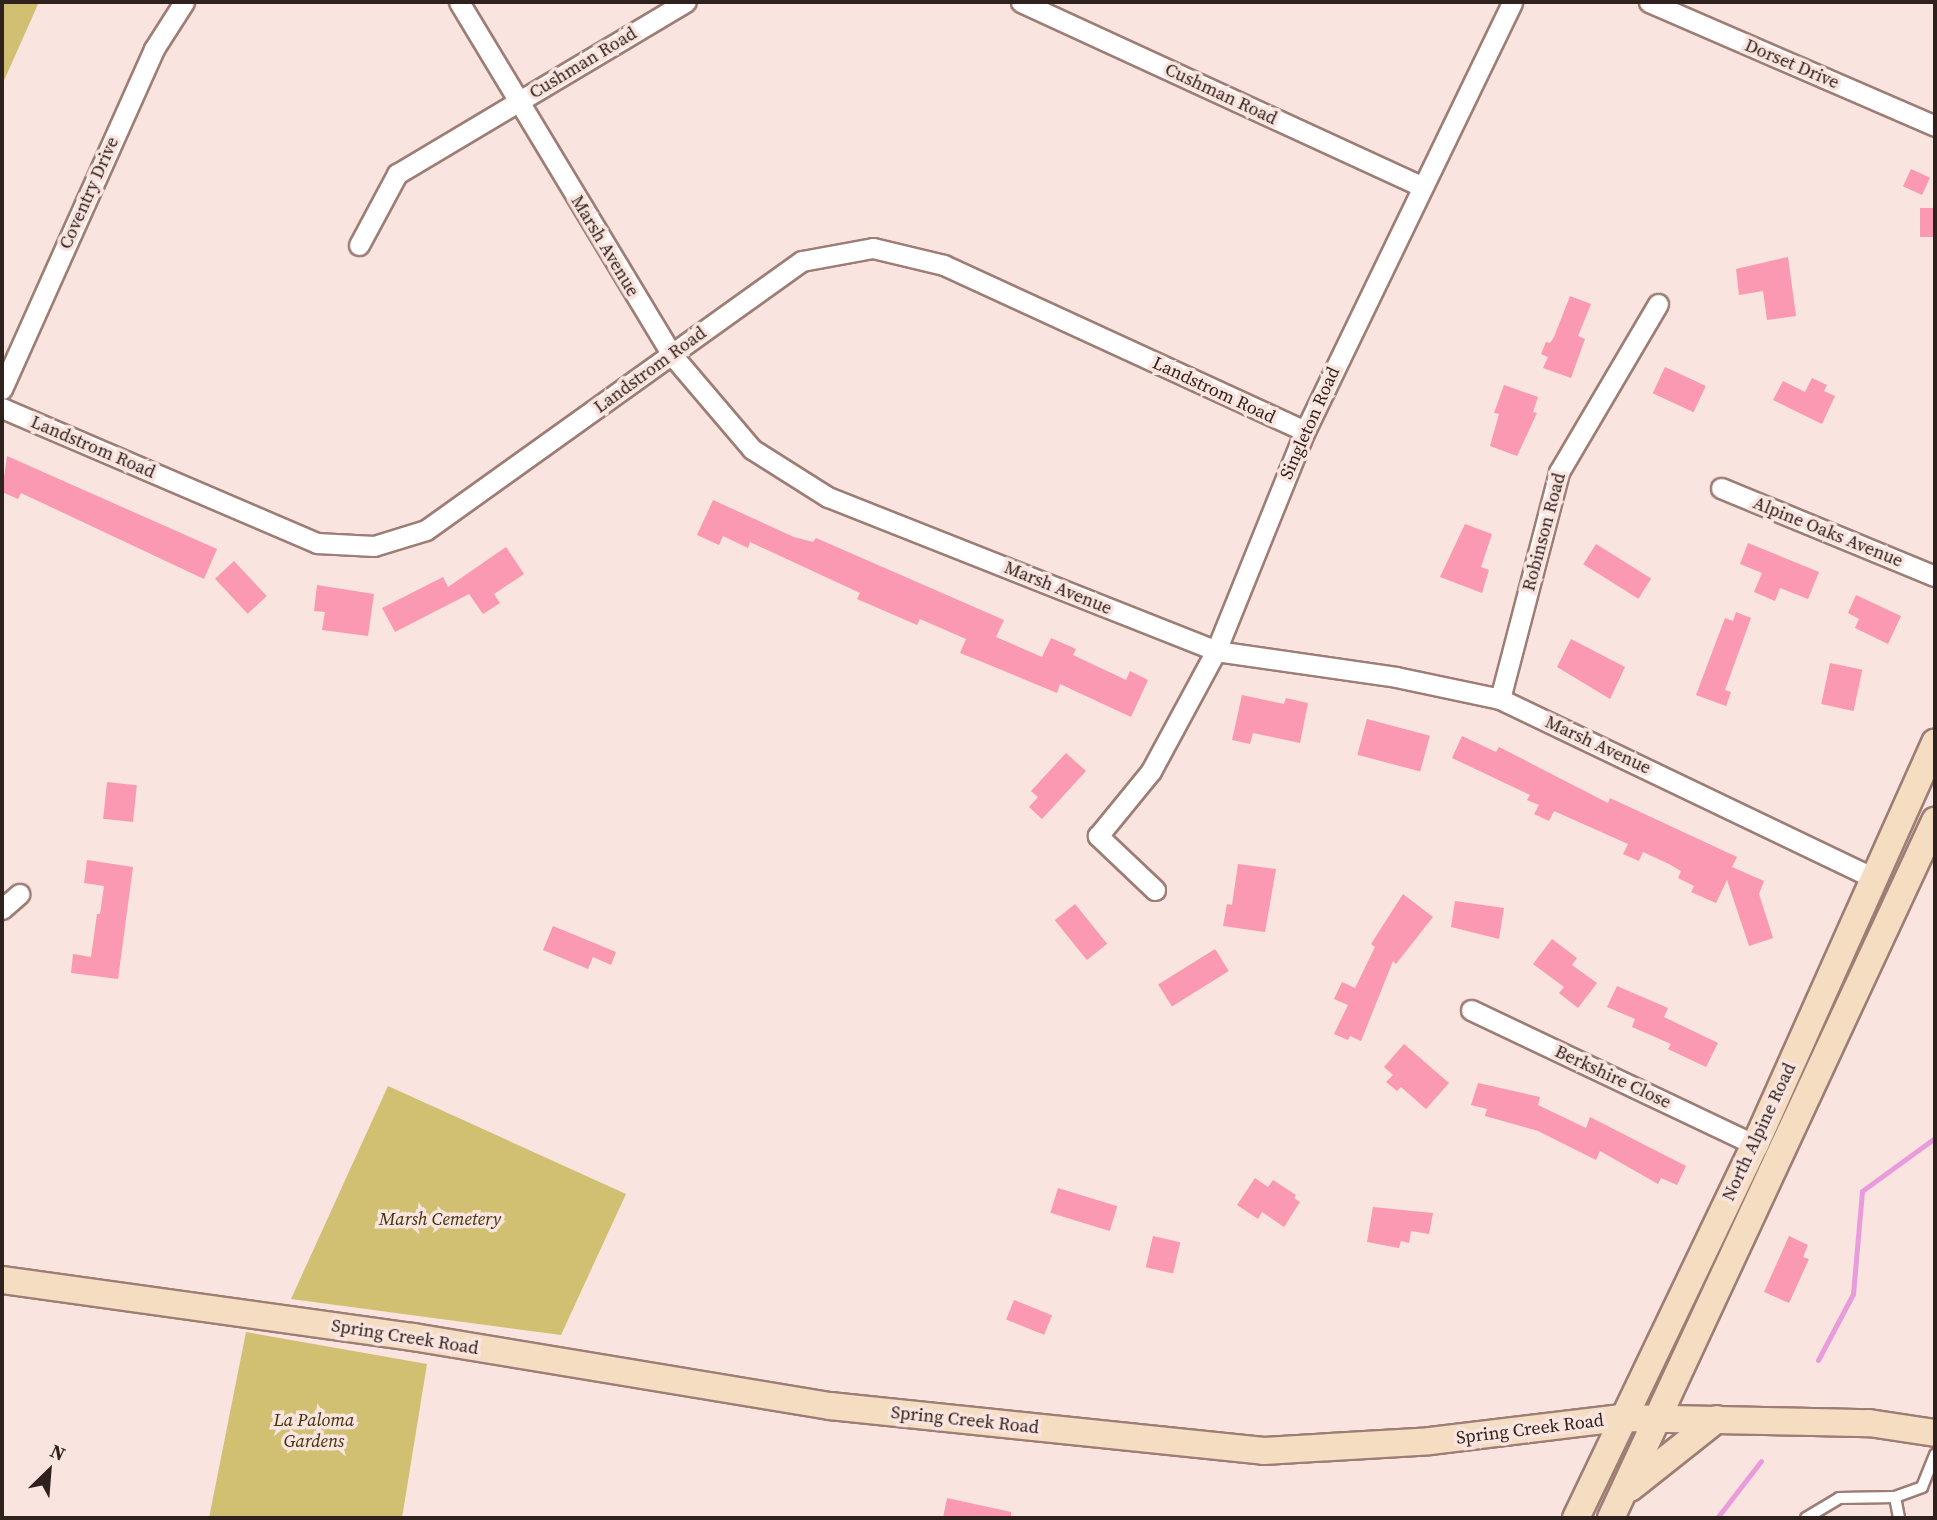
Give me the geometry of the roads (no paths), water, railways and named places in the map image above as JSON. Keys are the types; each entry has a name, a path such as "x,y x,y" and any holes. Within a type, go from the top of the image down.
{"main road":[{"name":"North Alpine Road","path":"1576,1518 1620,1419 1755,1145 1935,743"},
{"name":"North Alpine Road","path":"1616,1507 1935,821"},
{"name":"Spring Creek Road","path":"2,1280 413,1337 830,1406 1264,1451 1430,1441 1620,1419 1869,1423 1935,1433"},
{"path":"1616,1507 1717,1419"}],"street":[{"name":"Coventry Drive","path":"2,389 154,49 184,2"},
{"name":"Marsh Avenue","path":"459,2 672,355 752,449 828,497 1216,651 1396,677 1500,699 1874,878"},
{"name":"Cushman Road","path":"359,245 397,174 686,2"},
{"name":"Cushman Road","path":"1021,2 1421,186"},
{"name":"Singleton Road","path":"1155,890 1098,836 1151,771 1216,651 1305,431 1512,2"},
{"name":"Dorset Drive","path":"1649,2 1935,126"},
{"name":"Landstrom Road","path":"2,408 317,543 373,546 426,530 802,261 873,248 944,265 1305,431"},
{"name":"Robinson Road","path":"1500,699 1559,472 1658,304"},
{"name":"Alpine Oaks Avenue","path":"1721,488 1935,576"},
{"path":"2,909 19,894"},
{"name":"Berkshire Close","path":"1471,1010 1755,1145"}],"lane":[{"path":"1806,1518 1839,1498 1895,1497 1922,1486 1935,1455"},
{"path":"1895,1497 1899,1518"}],"waterway":[{"path":"1818,1360 1853,1294 1862,1191 1935,1138"},
{"path":"1717,1518 1761,1461"}],"park label":[{"name":"Marsh Cemetery","path":"440,1219"},
{"name":"La Paloma Gardens","path":"314,1431"}]}
